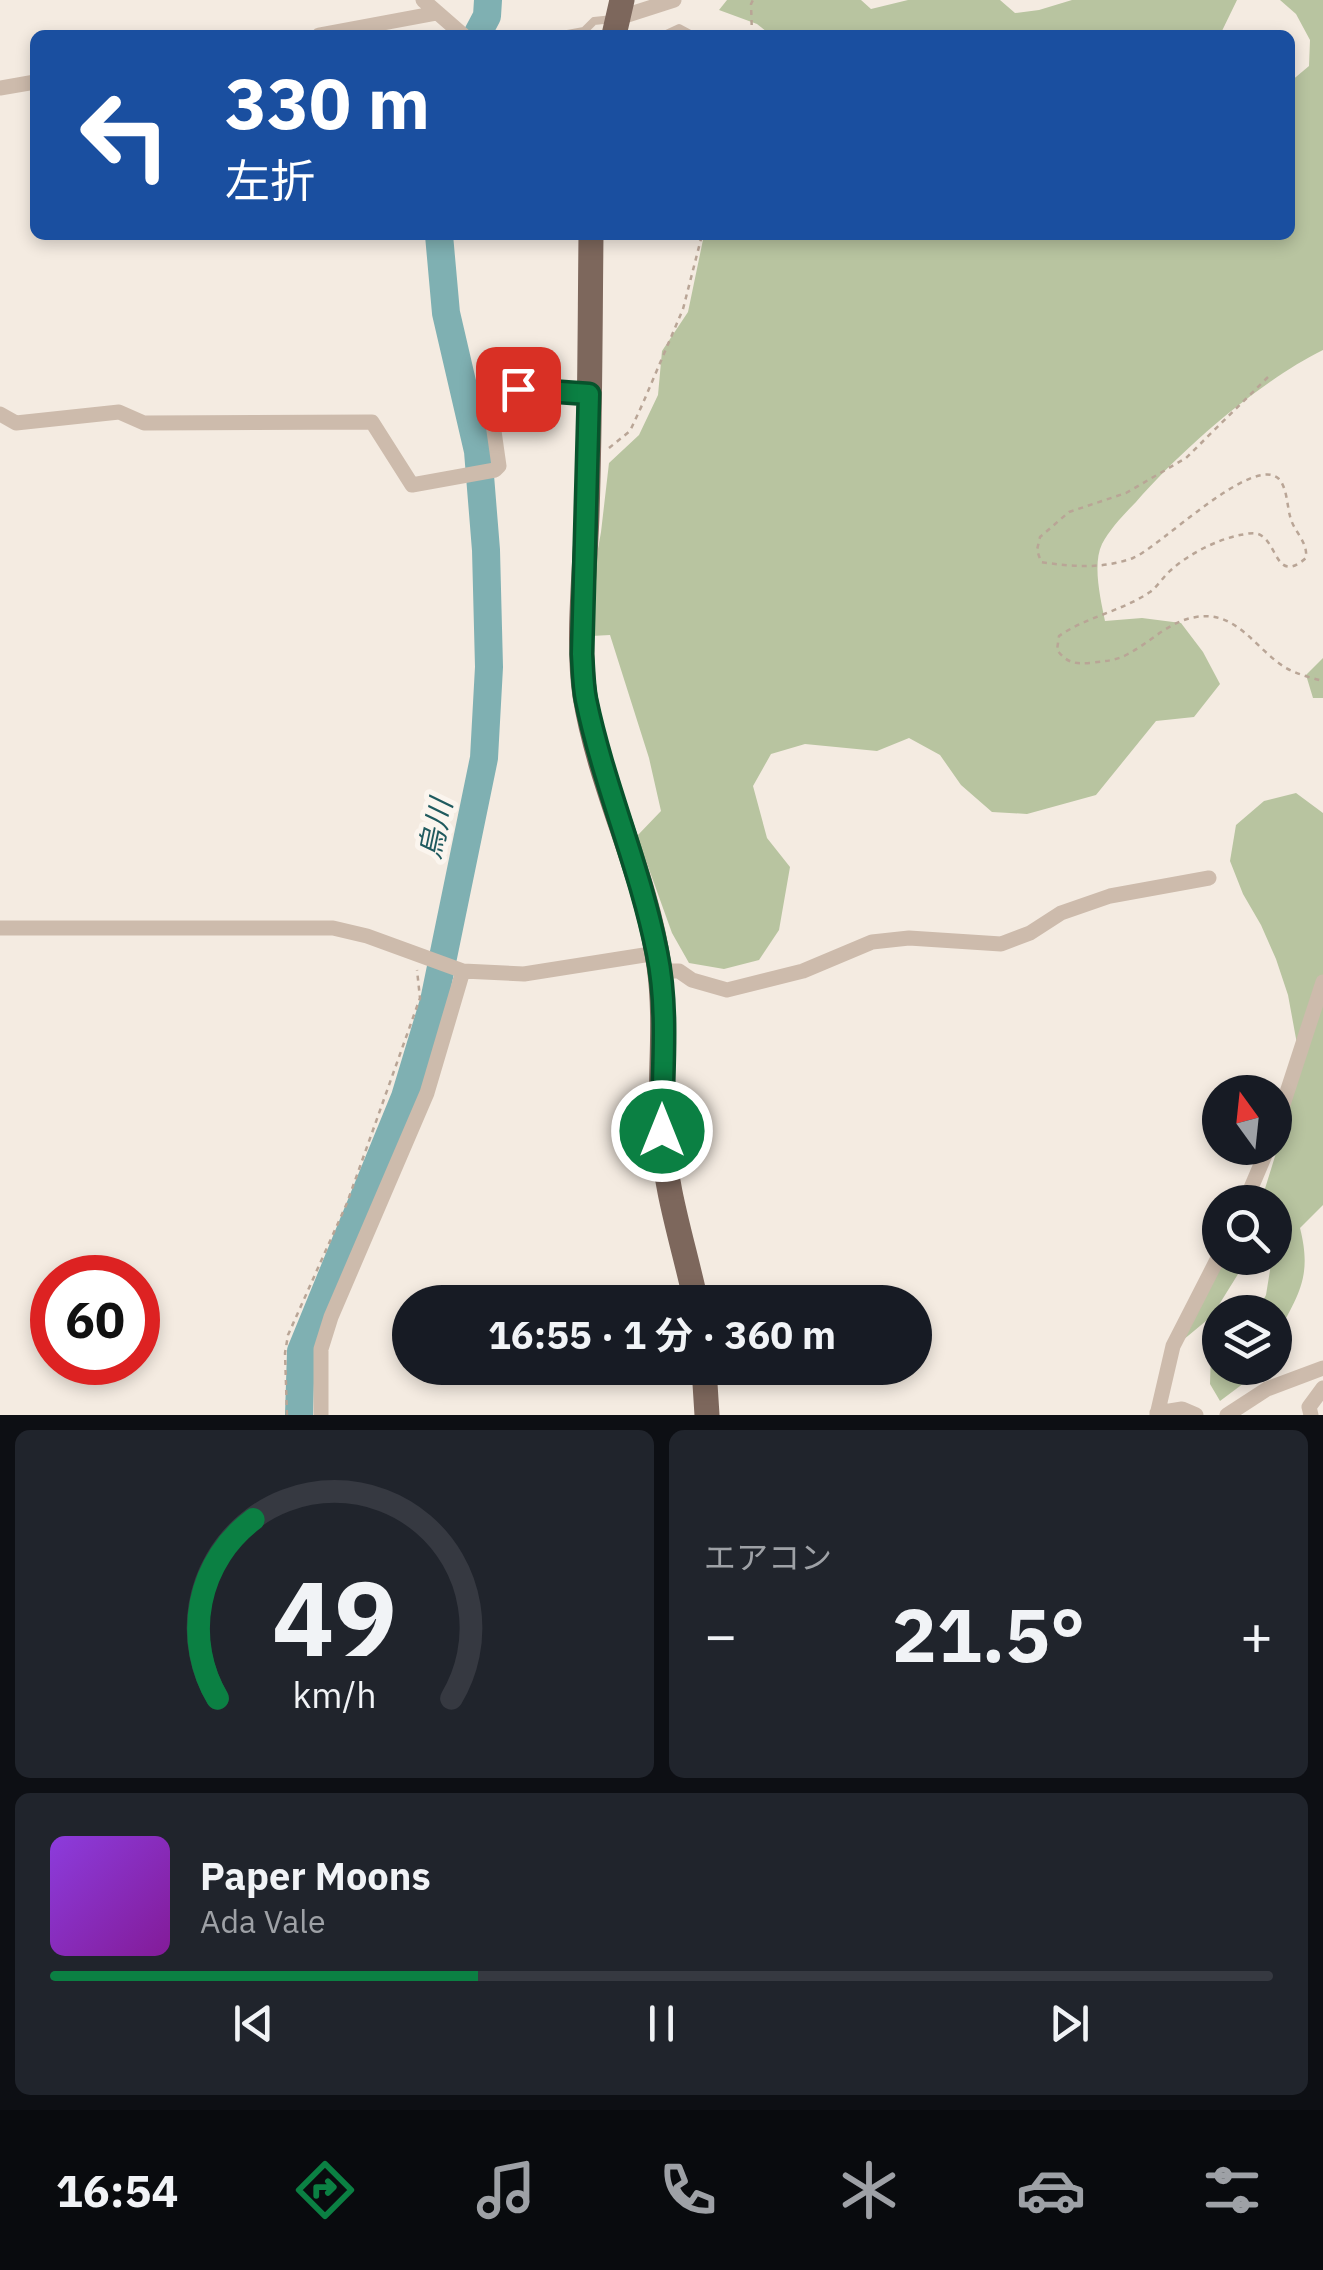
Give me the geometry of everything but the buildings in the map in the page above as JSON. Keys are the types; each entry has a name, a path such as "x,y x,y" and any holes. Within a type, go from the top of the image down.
{"main road":[{"path":"591,240 582,654 585,696 659,962 662,1131 692,1285"},
{"path":"705,1385 706,1415"}],"street":[{"path":"423,0 459,30"},
{"path":"618,18 674,0"},
{"path":"346,30 437,13"},
{"path":"0,88 30,83"},
{"path":"0,414 16,423 119,412 144,423 372,422 412,485 495,470 499,466 489,396 518,389 589,394"},
{"path":"0,928 332,928 367,936 460,970 524,974 659,962 692,980 726,990 803,970 872,942 909,938 1001,944 1030,933 1061,913 1110,896 1209,878"},
{"path":"321,1415 321,1350 331,1317 427,1094 460,970"},
{"path":"1292,1076 1323,982"},
{"path":"1196,1415 1182,1409 1157,1414 1172,1346 1209,1275"},
{"path":"1226,1415 1267,1389 1323,1368"},
{"path":"1310,1415 1309,1407 1323,1388"}],"lane":[{"path":"585,30 594,21 618,18"}],"path":[{"path":"752,30 754,0"},
{"path":"589,456 607,450 630,431 682,309 701,240"},
{"path":"1268,376 1186,458 1126,492 1069,512 1040,537 1037,550 1041,562 1069,567 1104,566 1136,557 1249,478 1273,476 1286,494 1291,522 1299,531 1306,558 1290,566 1278,562 1264,537 1257,533 1235,536 1209,546 1172,569 1152,591 1068,630 1059,636 1057,650 1064,660 1077,664 1116,660 1171,625 1211,615 1242,629 1288,669 1323,681"},
{"path":"287,1415 288,1336 347,1202 420,998 421,956"}],"green space":[{"path":"727,0 861,0 871,9 908,0 1000,0 1015,13 1072,0 1237,0 1222,30 765,30 719,10"},
{"path":"1280,0 1323,0 1323,350 1248,398 1176,460 1113,527 1099,552 1098,582 1105,621 1142,618 1181,623 1220,684 1194,717 1156,721 1096,795 1027,814 992,812 961,785 940,755 909,738 877,751 805,744 771,754 753,786 767,838 790,867 779,930 759,960 724,969 689,963 672,933 637,836 661,811 649,758 610,635 591,636 590,593 609,463 639,435 658,395 662,351 688,312 703,240 1295,240 1295,78 1309,66 1310,40 1296,14"},
{"path":"1323,658 1323,698 1313,698 1306,675"},
{"path":"1296,793 1323,813 1323,1205 1300,1228 1304,1274 1292,1306 1292,1295 1266,1295 1269,1275 1292,1275 1292,1185 1266,1185 1272,1165 1292,1165 1291,1075 1297,1044 1288,995 1276,959 1230,861 1236,825 1264,801"},
{"path":"1213,1275 1237,1275 1225,1295 1202,1295 1202,1324 1171,1350"},
{"path":"1211,1385 1241,1385 1220,1401"}],"waterway":[{"name":"烏川","path":"480,30 487,16 488,0"},
{"name":"烏川","path":"299,1415 301,1351 405,1097 434,1001 484,758 489,667 478,451 446,313 439,240"}],"route":[{"path":"518,389 589,394 582,654 585,696 657,954 662,1006 662,1131"}]}
